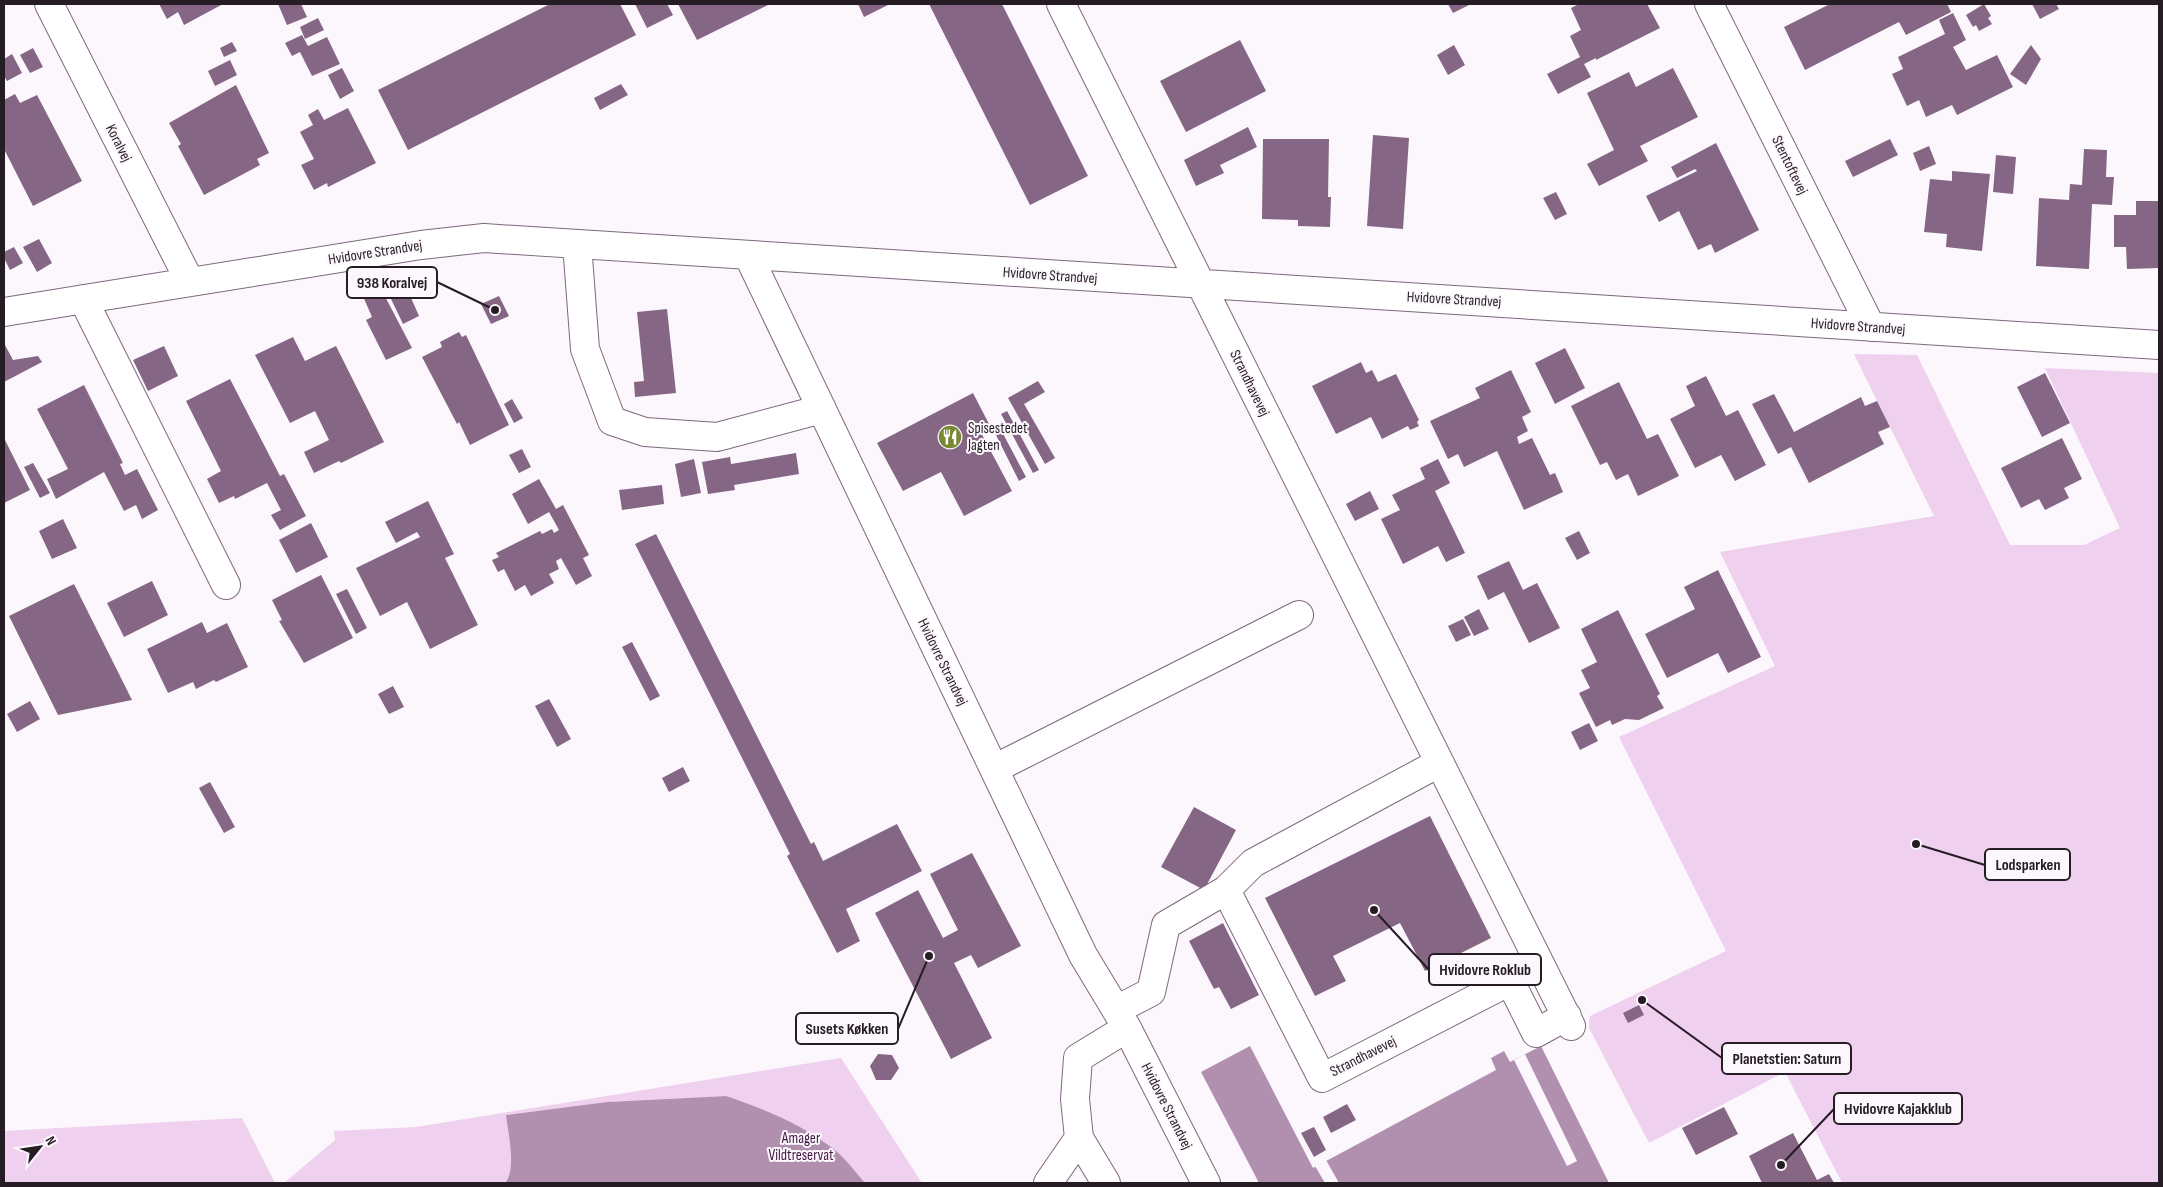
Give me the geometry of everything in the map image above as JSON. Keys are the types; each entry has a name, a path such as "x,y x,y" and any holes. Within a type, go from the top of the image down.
{"street":[{"name":"Koralvej","path":"49,4 190,282"},
{"name":"Strandhavevej","path":"1060,4 1569,1021 1536,1032 1510,981 1322,1078 1226,890"},
{"name":"Stentoftevej","path":"1709,4 1871,326"},
{"name":"Hvidovre Strandvej","path":"4,312 421,245 484,238 749,257 1479,300 2159,345"},
{"path":"577,244 585,349 612,421 646,432 717,437 822,410"},
{"name":"Hvidovre Strandvej","path":"749,257 1083,955 1122,1019 1206,1183"},
{"path":"83,299 226,585"},
{"path":"994,769 1299,615"},
{"path":"1106,1183 1079,1138 1075,1099 1078,1058 1151,992 1166,926 1226,890 1253,863 1439,763"},
{"path":"1048,1183 1079,1138"}],"green space":[{"path":"1854,354 1917,355 2010,545 2084,545 2120,528 2045,368 2159,373 2159,1183 1842,1183 1785,1072 1649,1143 1589,1028 1590,1016 1726,951 1619,737 1775,666 1720,552 1934,516"},
{"name":"Amager Vildtreservat","path":"841,1058 922,1183 284,1183 335,1140 334,1131 416,1127","holes":["726,1096 767,1111 507,1115 607,1102"]},
{"path":"242,1118 275,1183 4,1183 4,1131"}],"shaded area":[{"path":"1250,1046 1313,1168 1496,1070 1491,1058 1504,1051 1510,1062 1541,1046 1609,1183 1259,1183 1201,1072"},
{"name":"Amager Vildtreservat","path":"726,1096 770,1112 811,1133 848,1162 865,1183 505,1183 509,1177 511,1160 506,1115 607,1102"}],"pier":[{"path":"1525,1054 1577,1161 1567,1166 1514,1060"},
{"path":"1326,1160 1339,1183 1325,1183 1315,1166"}],"building":[{"path":"159,4 223,4 184,25 178,12 167,19"},
{"path":"278,4 301,4 307,17 287,25"},
{"path":"550,4 620,4 636,35 408,150 378,90"},
{"path":"635,4 667,4 673,15 647,28"},
{"path":"678,4 770,4 697,40"},
{"path":"858,4 890,4 864,17"},
{"path":"929,4 1002,4 1088,176 1030,205"},
{"path":"1448,4 1471,4 1453,13"},
{"path":"1579,4 1647,4 1660,28 1596,60 1596,58 1584,64 1591,77 1558,94 1547,74 1580,57 1570,36 1581,30 1571,8"},
{"path":"1830,4 1947,4 1951,12 1906,35 1899,22 1805,70 1784,27"},
{"path":"1984,4 1991,16 1988,18 1992,24 1979,31 1976,25 1973,27 1966,15"},
{"path":"2032,4 2056,4 2059,9 2040,19"},
{"path":"1953,13 1966,40 1953,47 1966,70 1997,55 2013,87 1957,115 1952,105 1926,117 1919,100 1907,106 1892,74 1903,69 1898,57 1945,34 1939,20"},
{"path":"318,18 324,30 305,39 300,27"},
{"path":"302,35 308,46 327,37 340,64 312,76 300,52 292,56 285,43"},
{"path":"1240,40 1266,91 1186,132 1160,81"},
{"path":"232,42 237,51 224,57 220,48"},
{"path":"1454,45 1465,65 1448,75 1437,55"},
{"path":"2031,45 2041,59 2026,85 2010,74"},
{"path":"33,48 43,67 30,73 20,55"},
{"path":"12,54 22,73 7,81 4,76 4,59"},
{"path":"230,60 237,75 215,86 208,71"},
{"path":"342,68 354,91 340,99 328,75"},
{"path":"1673,68 1698,117 1640,146 1648,161 1599,186 1587,164 1614,150 1587,93 1629,72 1636,87"},
{"path":"621,84 628,95 600,110 594,98"},
{"path":"236,85 269,153 257,159 260,165 204,195 178,146 181,144 169,123"},
{"path":"15,94 20,103 37,95 82,181 33,206 4,149 4,100"},
{"path":"348,108 376,163 328,187 327,183 314,190 301,165 314,159 300,132 313,125 308,115 318,109 324,120"},
{"path":"1248,127 1257,147 1220,165 1224,173 1196,186 1184,160"},
{"path":"1373,135 1409,138 1403,229 1367,226"},
{"path":"1263,139 1329,139 1328,197 1331,197 1330,227 1298,226 1298,220 1262,219"},
{"path":"1890,139 1898,155 1853,177 1845,161"},
{"path":"1716,143 1759,230 1715,253 1711,244 1698,250 1679,211 1659,222 1646,196 1697,171 1695,169 1677,178 1671,167"},
{"path":"1929,146 1936,164 1920,171 1913,153"},
{"path":"2084,149 2107,150 2106,177 2114,177 2112,205 2092,204 2089,269 2036,266 2039,198 2069,200 2070,184 2082,185"},
{"path":"1996,155 2016,157 2013,194 1993,192"},
{"path":"1952,171 1990,174 1982,251 1946,247 1947,234 1924,232 1930,179 1952,181"},
{"path":"1556,192 1567,214 1555,220 1543,198"},
{"path":"2136,201 2159,201 2159,268 2127,269 2126,247 2114,247 2114,215 2136,215"},
{"path":"39,239 52,263 37,272 23,247"},
{"path":"14,247 23,263 10,270 4,258 4,252"},
{"path":"379,285 412,348 386,360 366,320 372,317 362,294"},
{"path":"408,291 419,316 403,324 391,299"},
{"path":"499,296 509,316 491,324 481,304"},
{"path":"667,309 676,393 635,397 634,382 644,381 637,312"},
{"path":"459,332 462,337 466,335 509,425 470,445 422,357 442,347 440,342"},
{"path":"293,337 305,361 336,346 384,442 341,463 339,461 314,473 304,452 329,440 315,411 290,423 255,355"},
{"path":"5,345 13,360 38,356 42,362 4,382"},
{"path":"164,346 178,376 148,391 133,360"},
{"path":"1565,348 1585,388 1555,404 1535,363"},
{"path":"1361,362 1366,373 1372,370 1378,382 1396,374 1419,420 1417,422 1419,426 1410,430 1408,426 1382,439 1371,417 1336,434 1312,386"},
{"path":"1511,370 1531,412 1522,417 1528,431 1517,437 1519,444 1532,438 1550,475 1555,473 1563,492 1524,510 1497,451 1464,467 1458,454 1448,459 1430,421 1480,398 1475,388"},
{"path":"2045,373 2070,423 2042,437 2017,387"},
{"path":"1706,376 1726,416 1738,410 1766,465 1735,481 1721,455 1695,468 1670,419 1695,406 1686,386"},
{"path":"230,379 280,476 284,474 306,516 280,530 271,515 281,510 267,483 235,499 234,496 219,503 207,479 221,471 186,401"},
{"path":"1038,381 1045,392 1024,404 1055,458 1045,464 1008,398"},
{"path":"1619,382 1647,439 1658,434 1679,476 1638,496 1628,474 1616,480 1607,462 1600,465 1571,406"},
{"path":"84,385 123,463 120,464 125,475 137,469 158,510 142,519 136,505 124,511 104,472 56,499 47,479 68,469 37,409"},
{"path":"973,393 989,424 979,429 1012,491 964,516 941,472 903,491 877,443"},
{"path":"1774,394 1794,432 1861,397 1865,406 1877,401 1890,427 1878,432 1884,444 1809,483 1791,447 1778,454 1752,404"},
{"path":"512,399 523,418 514,423 504,404"},
{"path":"1007,411 1039,470 1033,473 1001,414"},
{"path":"1000,428 1026,477 1019,481 994,431"},
{"path":"4,438 30,490 4,503"},
{"path":"2062,438 2082,479 2064,488 2069,498 2045,510 2039,499 2021,508 2001,468"},
{"path":"522,449 531,467 519,473 509,455"},
{"path":"796,453 799,474 734,485 735,490 708,494 702,462 730,457 731,464"},
{"path":"694,459 701,493 681,497 675,464"},
{"path":"1438,459 1450,483 1435,491 1465,553 1446,562 1438,546 1403,564 1381,519 1400,510 1392,495 1425,479 1420,468"},
{"path":"33,463 50,493 40,498 24,467"},
{"path":"539,479 556,509 563,505 589,555 583,558 592,576 576,585 561,558 556,561 559,569 549,574 554,583 531,596 525,585 515,591 504,569 498,572 492,560 499,557 496,553 540,531 542,534 552,529 554,533 559,530 549,512 528,524 512,494"},
{"path":"662,485 664,504 622,510 619,490"},
{"path":"1370,491 1379,509 1355,521 1346,504"},
{"path":"428,501 454,554 445,558 478,625 430,649 407,602 380,616 356,568 420,537 417,532 396,543 385,522"},
{"path":"63,519 77,548 52,559 39,531"},
{"path":"311,523 328,557 296,573 279,540"},
{"path":"1579,531 1590,553 1577,560 1565,538"},
{"path":"656,534 811,844 814,842 823,861 897,824 922,871 846,909 860,941 837,953 787,856 790,854 635,544"},
{"path":"1509,561 1523,590 1537,583 1560,628 1529,643 1504,592 1488,600 1477,576"},
{"path":"1718,570 1761,657 1728,673 1718,653 1667,678 1645,634 1695,609 1684,587"},
{"path":"321,575 353,638 304,663 279,621 282,620 272,600"},
{"path":"152,581 168,615 124,637 107,603"},
{"path":"74,584 132,700 58,715 9,616"},
{"path":"347,589 367,628 356,634 336,594"},
{"path":"1479,609 1489,629 1474,636 1464,617"},
{"path":"1618,610 1660,694 1657,696 1664,708 1639,720 1625,719 1612,725 1610,720 1596,727 1579,693 1590,688 1581,670 1597,662 1581,629"},
{"path":"1463,619 1471,635 1456,642 1448,626"},
{"path":"202,622 207,633 227,623 248,667 196,689 193,682 168,693 147,649"},
{"path":"632,642 660,696 650,701 622,647"},
{"path":"393,686 404,707 389,714 378,694"},
{"path":"549,699 571,739 557,747 535,706"},
{"path":"30,701 40,719 17,732 7,714"},
{"path":"1589,723 1598,741 1580,750 1571,732"},
{"path":"683,767 690,781 669,792 662,778"},
{"path":"210,782 235,827 224,833 199,788"},
{"path":"1194,807 1236,830 1204,890 1161,867"},
{"path":"1430,816 1491,938 1425,971 1400,923 1333,956 1346,981 1315,996 1265,898"},
{"path":"972,853 1021,946 978,968 971,955 954,963 992,1038 951,1059 875,913 918,890 943,938 958,930 930,874"},
{"path":"1223,923 1259,995 1231,1009 1219,987 1214,989 1189,941"},
{"path":"1639,1005 1644,1015 1628,1023 1623,1013"},
{"path":"855,1012 870,1012 878,1025 870,1038 855,1038 848,1025"},
{"path":"878,1054 892,1055 899,1068 891,1080 876,1080 870,1066"},
{"path":"1347,1104 1356,1120 1331,1133 1323,1117"},
{"path":"1724,1107 1738,1134 1696,1155 1682,1128"},
{"path":"1314,1127 1326,1150 1314,1157 1301,1133"},
{"path":"1793,1133 1817,1180 1829,1174 1834,1183 1762,1183 1749,1156"}],"place":[{"name":"938 Koralvej","path":"495,310"},
{"name":"Spisestedet Jagten","path":"950,437"},
{"name":"Lodsparken","path":"1916,844"},
{"name":"Hvidovre Roklub","path":"1374,910"},
{"name":"Susets Køkken","path":"929,956"},
{"name":"Planetstien: Saturn","path":"1642,1000"},
{"name":"Hvidovre Kajakklub","path":"1781,1165"}]}
